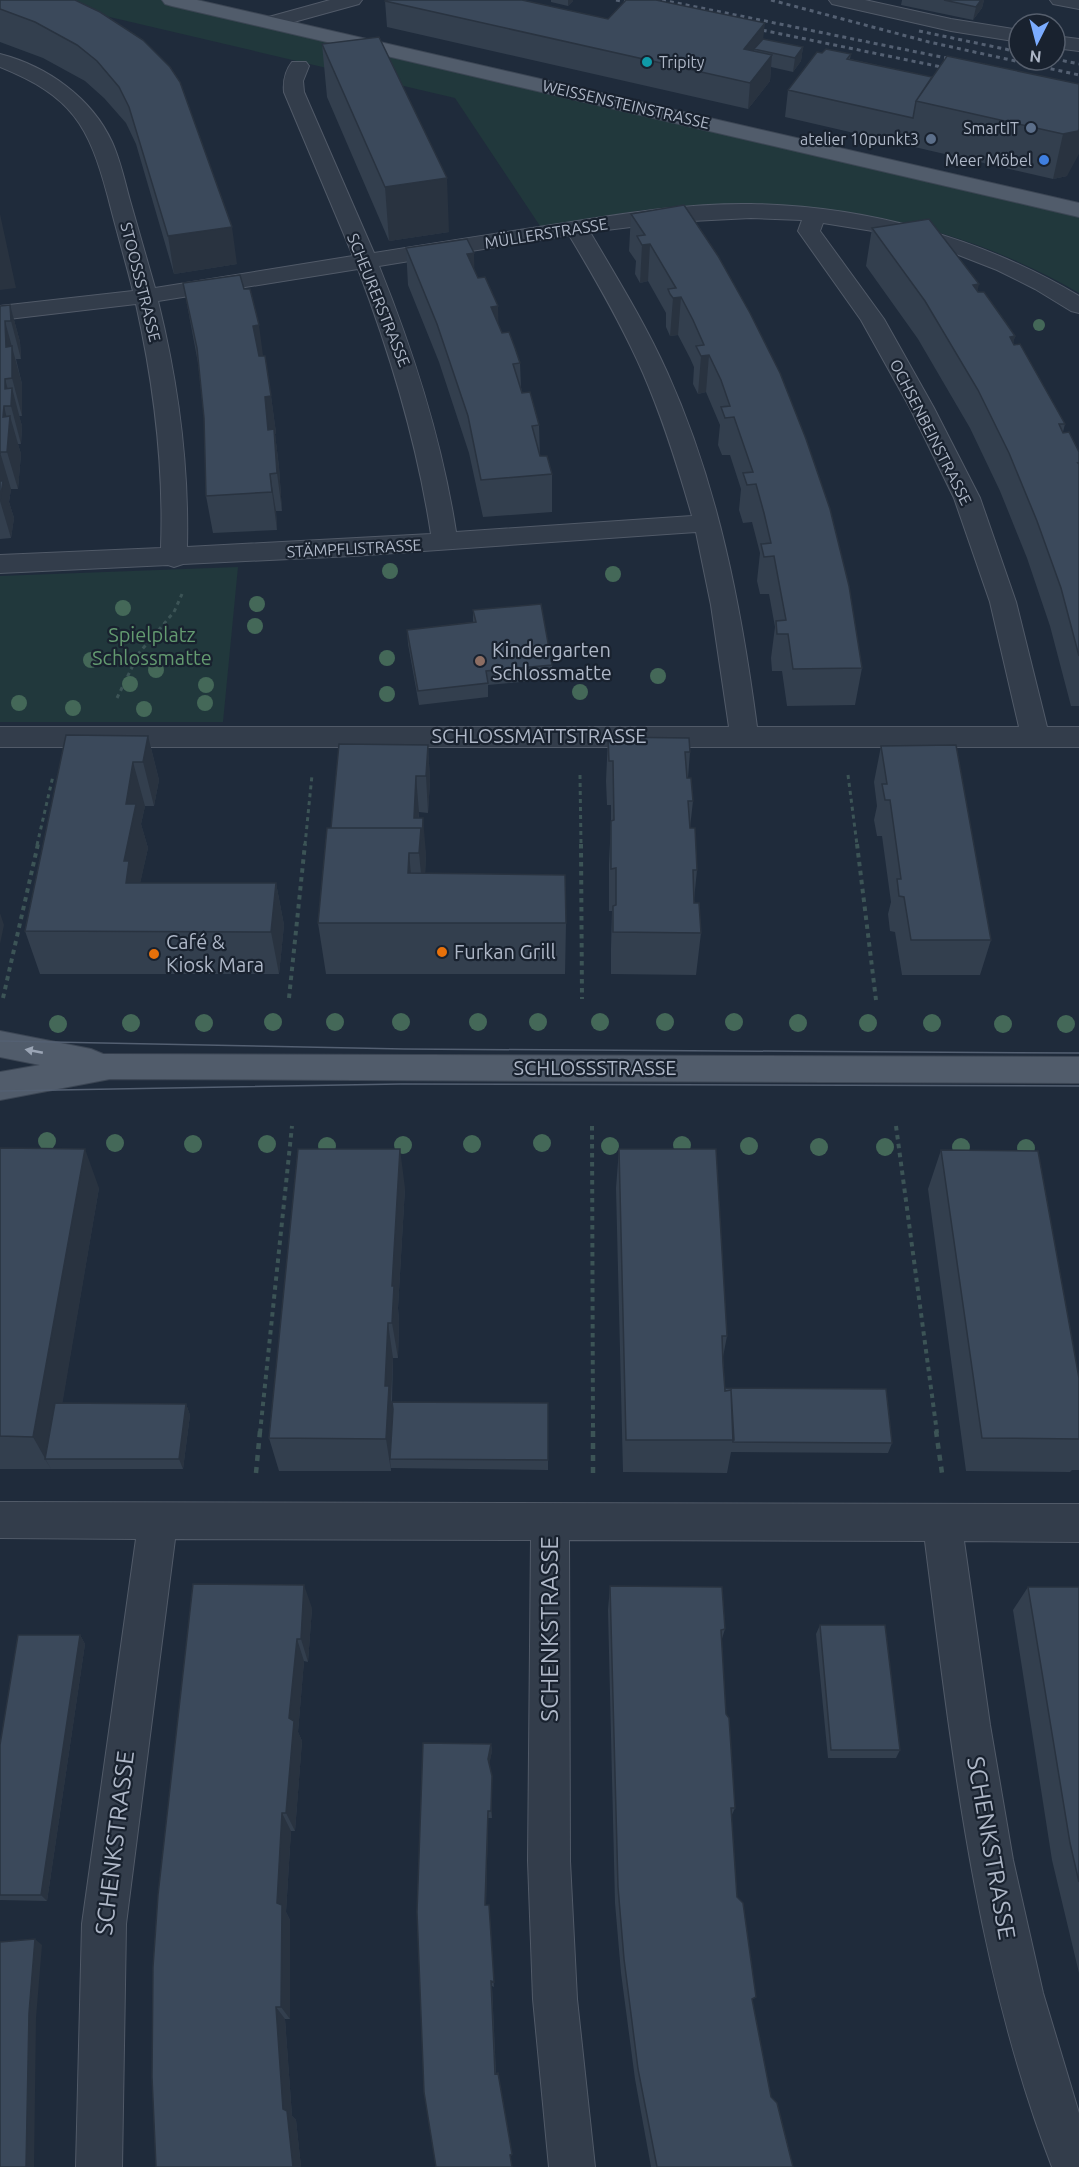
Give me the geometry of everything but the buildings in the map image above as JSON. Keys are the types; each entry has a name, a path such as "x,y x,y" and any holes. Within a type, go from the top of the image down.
{"main road":[{"name":"WEISSENSTEINSTRASSE","path":"172,0 1079,210"},
{"name":"SCHLOSSSTRASSE","path":"0,1044 110,1066"},
{"name":"SCHLOSSSTRASSE","path":"0,1086 110,1066 1079,1070"}],"street":[{"path":"272,22 352,0"},
{"path":"839,0 951,25 1007,34"},
{"path":"1060,0 1079,3"},
{"name":"STOOSSSTRASSE","path":"0,60 38,77 57,88 74,102 99,134 108,155 164,373 172,426 176,517 182,557"},
{"name":"SCHEURERSTRASSE","path":"299,66 293,81 294,92 392,327 416,397 432,456 445,542"},
{"name":"MÜLLERSTRASSE","path":"0,314 146,296 663,216 754,211 815,215 905,232 975,253 1030,277 1079,306"},
{"name":"OCHSENBEINSTRASSE","path":"815,215 809,231 872,319 922,408 967,498 1002,602 1035,736"},
{"path":"576,228 636,334 664,394 708,523 736,664 744,735"},
{"name":"STÄMPFLISTRASSE","path":"0,564 182,557 445,542 708,523"},
{"name":"SCHLOSSMATTSTRASSE","path":"0,737 1079,736"},
{"name":"SCHENKSTRASSE","path":"0,1520 1079,1523"},
{"name":"SCHENKSTRASSE","path":"99,2167 104,1924 158,1521"},
{"name":"SCHENKSTRASSE","path":"550,1521 549,1861 555,1999 572,2167"},
{"name":"SCHENKSTRASSE","path":"942,1522 980,1799 1006,1937 1029,2025 1076,2167"}],"path":[{"path":"108,737 113,709 123,680 139,653 174,612 189,578 182,557"},
{"path":"3,998 62,737"},
{"path":"289,998 316,738"},
{"path":"846,763 876,1000"},
{"path":"580,777 582,999"},
{"path":"256,1481 292,1126"},
{"path":"592,1126 592,1455"},
{"path":"896,1126 942,1477"}],"green space":[{"path":"37,0 165,0 1079,211 1079,293 990,250 895,221 847,212 797,206 698,205 639,211 540,226 455,98"},
{"name":"Spielplatz Schlossmatte","path":"238,567 223,722 0,722 0,576"}],"tram line":[{"path":"0,1041 404,1049 1079,1053"},
{"path":"0,1091 400,1084 1079,1086"}],"railway":[{"path":"616,0 641,5"},
{"path":"662,0 961,61"},
{"path":"771,0 929,42 1079,75"},
{"path":"747,27 956,70"},
{"path":"919,31 1007,49"},
{"path":"1067,62 1079,64"}],"place":[{"name":"Tripity","path":"647,62"},
{"name":"SmartIT","path":"1031,128"},
{"name":"atelier 10punkt3","path":"931,139"},
{"name":"Meer Möbel","path":"1044,160"},
{"name":"Kindergarten Schlossmatte","path":"480,661"},
{"name":"Furkan Grill","path":"442,952"},
{"name":"Café & Kiosk Mara","path":"154,954"}]}
